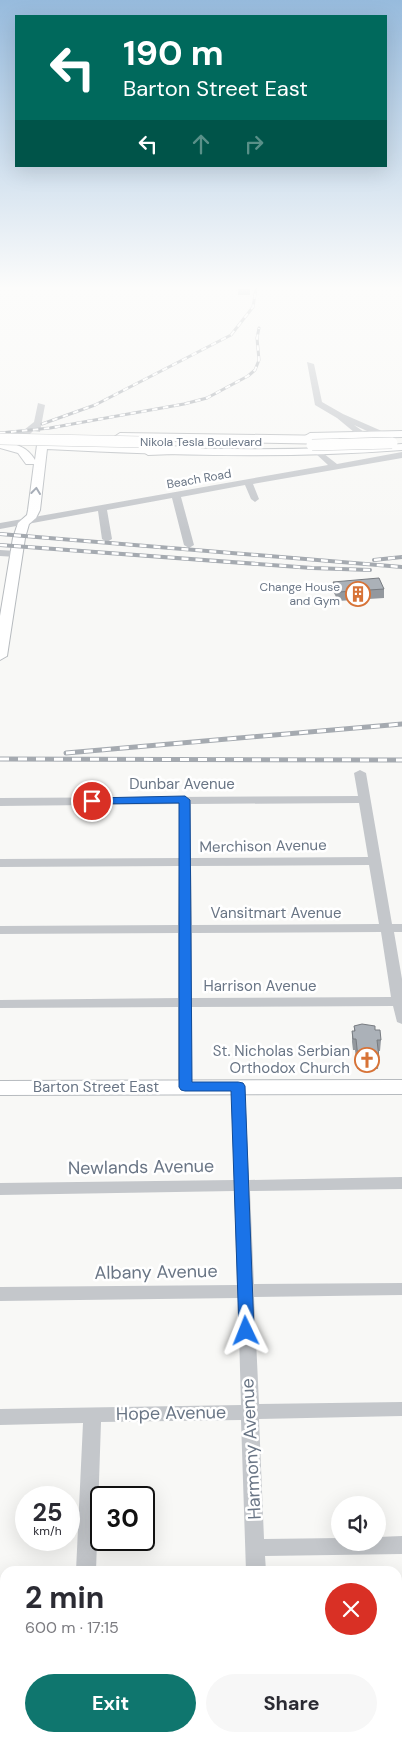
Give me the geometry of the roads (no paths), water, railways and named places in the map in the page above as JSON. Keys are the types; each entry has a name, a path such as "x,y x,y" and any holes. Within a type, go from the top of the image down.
{"highway":[{"path":"87,442 313,445 365,437 400,442"},
{"name":"Nikola Tesla Boulevard","path":"0,441 145,446"},
{"path":"145,446 313,445 400,442"}],"main road":[{"path":"0,441 87,442 365,437 381,434 402,434"},
{"path":"0,441 23,452 35,464"},
{"path":"0,656 5,600 24,523 32,516 34,510 37,441"},
{"path":"24,523 20,516 35,464 55,452 87,442 145,446"},
{"path":"313,445 380,448 400,442"},
{"name":"Barton Street East","path":"0,1088 402,1087"}],"street":[{"path":"311,370 318,403 340,416 381,434 384,442 380,448 344,422 340,416"},
{"path":"37,441 41,405"},
{"path":"0,441 25,433 38,423"},
{"path":"313,445 335,467"},
{"name":"Beach Road","path":"0,526 402,456"},
{"path":"248,482 255,499"},
{"path":"176,496 189,545"},
{"path":"102,509 106,540"},
{"path":"34,510 42,516 58,517"},
{"path":"0,553 16,557"},
{"path":"0,558 16,557"},
{"path":"360,774 376,861 385,929 402,1019"},
{"name":"Dunbar Avenue","path":"0,802 364,799"},
{"path":"185,800 185,1087"},
{"name":"Merchison Avenue","path":"0,863 376,861"},
{"name":"Vansitmart Avenue","path":"0,930 402,928"},
{"name":"Harrison Avenue","path":"0,1004 399,1001"},
{"name":"Harmony Avenue","path":"238,1086 256,1566"},
{"name":"Newlands Avenue","path":"0,1189 402,1183"},
{"name":"Albany Avenue","path":"0,1294 402,1289"},
{"name":"Hope Avenue","path":"0,1417 402,1409"},
{"path":"86,1566 92,1414"},
{"path":"256,1548 402,1545"}],"railway":[{"path":"42,424 95,405 162,370"},
{"path":"0,433 50,428 184,404 207,398 248,376 255,370"},
{"path":"0,534 402,567"},
{"path":"0,545 312,568 370,570"},
{"path":"374,560 402,557"},
{"path":"66,753 402,724"},
{"path":"0,759 402,760"}],"place":[{"name":"Change House and Gym","path":"358,594"},
{"name":"St. Nicholas Serbian Orthodox Church","path":"367,1060"}]}
